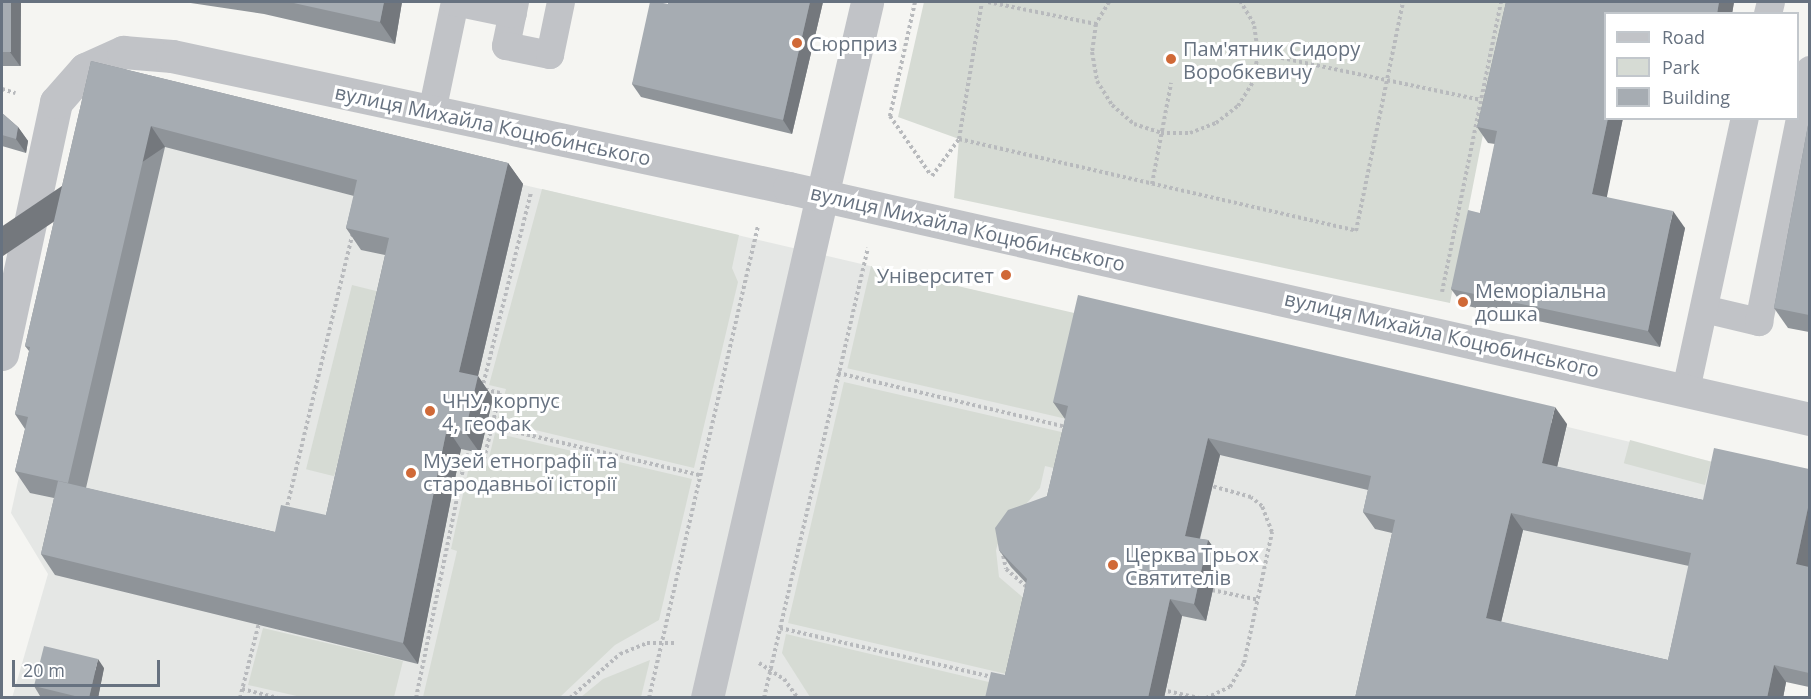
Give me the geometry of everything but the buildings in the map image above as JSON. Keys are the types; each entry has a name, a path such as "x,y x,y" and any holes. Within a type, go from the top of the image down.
{"street":[{"path":"707,698 867,2"},
{"name":"вулиця Михайла Коцюбинського","path":"2,354 56,102 85,69 123,52 172,56 822,196 1435,331 1809,419"}],"lane":[{"path":"432,112 455,2 514,8 506,46 550,55 561,2"},
{"path":"1704,309 1759,322 1809,70"},
{"path":"1686,390 1745,120"}],"path":[{"path":"982,2 959,139 1356,231 1404,2"},
{"path":"988,2 1096,24"},
{"path":"1109,2 1096,24 1092,52 1097,81 1112,105 1134,124 1161,133 1198,130 1238,106 1252,82 1258,53 1254,24 1241,2"},
{"path":"1435,331 1501,2"},
{"path":"1258,53 1481,100"},
{"path":"1152,184 1171,83"},
{"path":"416,698 466,455 484,459 489,425 500,393 482,389 531,193"},
{"path":"284,521 356,219"},
{"path":"649,698 759,219"},
{"path":"764,698 868,244"},
{"path":"838,374 1070,428"},
{"path":"489,425 700,475"},
{"path":"1197,483 1251,497 1269,519 1271,546 1239,676 1206,698"},
{"path":"1002,544 1006,569 1033,596"},
{"path":"1212,590 1259,600"},
{"path":"240,698 262,612"},
{"path":"780,628 999,679 997,688"},
{"path":"570,698 606,663 646,643 662,642"},
{"path":"1149,687 1200,698"},
{"path":"242,689 277,698"}],"shaded area":[{"path":"106,82 383,152 1088,317 1090,312 1726,465 1810,574 1783,697 12,698 48,574 11,513"}],"green space":[{"path":"924,2 1509,2 1450,303 954,198 959,139 898,117"},
{"path":"542,189 739,235 732,268 738,282 694,468 497,421 506,389 489,385"},
{"path":"871,266 1089,316 1066,419 847,368"},
{"path":"352,285 380,292 334,476 306,469"},
{"path":"844,382 1096,440 1088,476 1045,466 1040,488 1001,533 996,550 999,577 1027,601 1040,682 788,623"},
{"path":"495,433 692,479 659,620 615,645 560,697 423,697 457,551 451,549 470,462 487,466"},
{"path":"1630,440 1711,462 1705,485 1624,463"},
{"path":"263,628 403,661 394,697 301,697 248,685"},
{"path":"786,634 993,683 990,697 810,697 782,653"},
{"path":"650,660 641,697 581,697 603,679"}],"place":[{"name":"Сюрприз","path":"797,43"},
{"name":"Пам'ятник Сидору Воробкевичу","path":"1171,59"},
{"name":"Університет","path":"1006,275"},
{"name":"Меморіальна дошка","path":"1463,302"},
{"name":"ЧНУ, корпус 4, геофак","path":"430,411"},
{"name":"Музей етнографії та стародавньої історії","path":"411,473"},
{"name":"Церква Трьох Святителів","path":"1113,565"}]}
